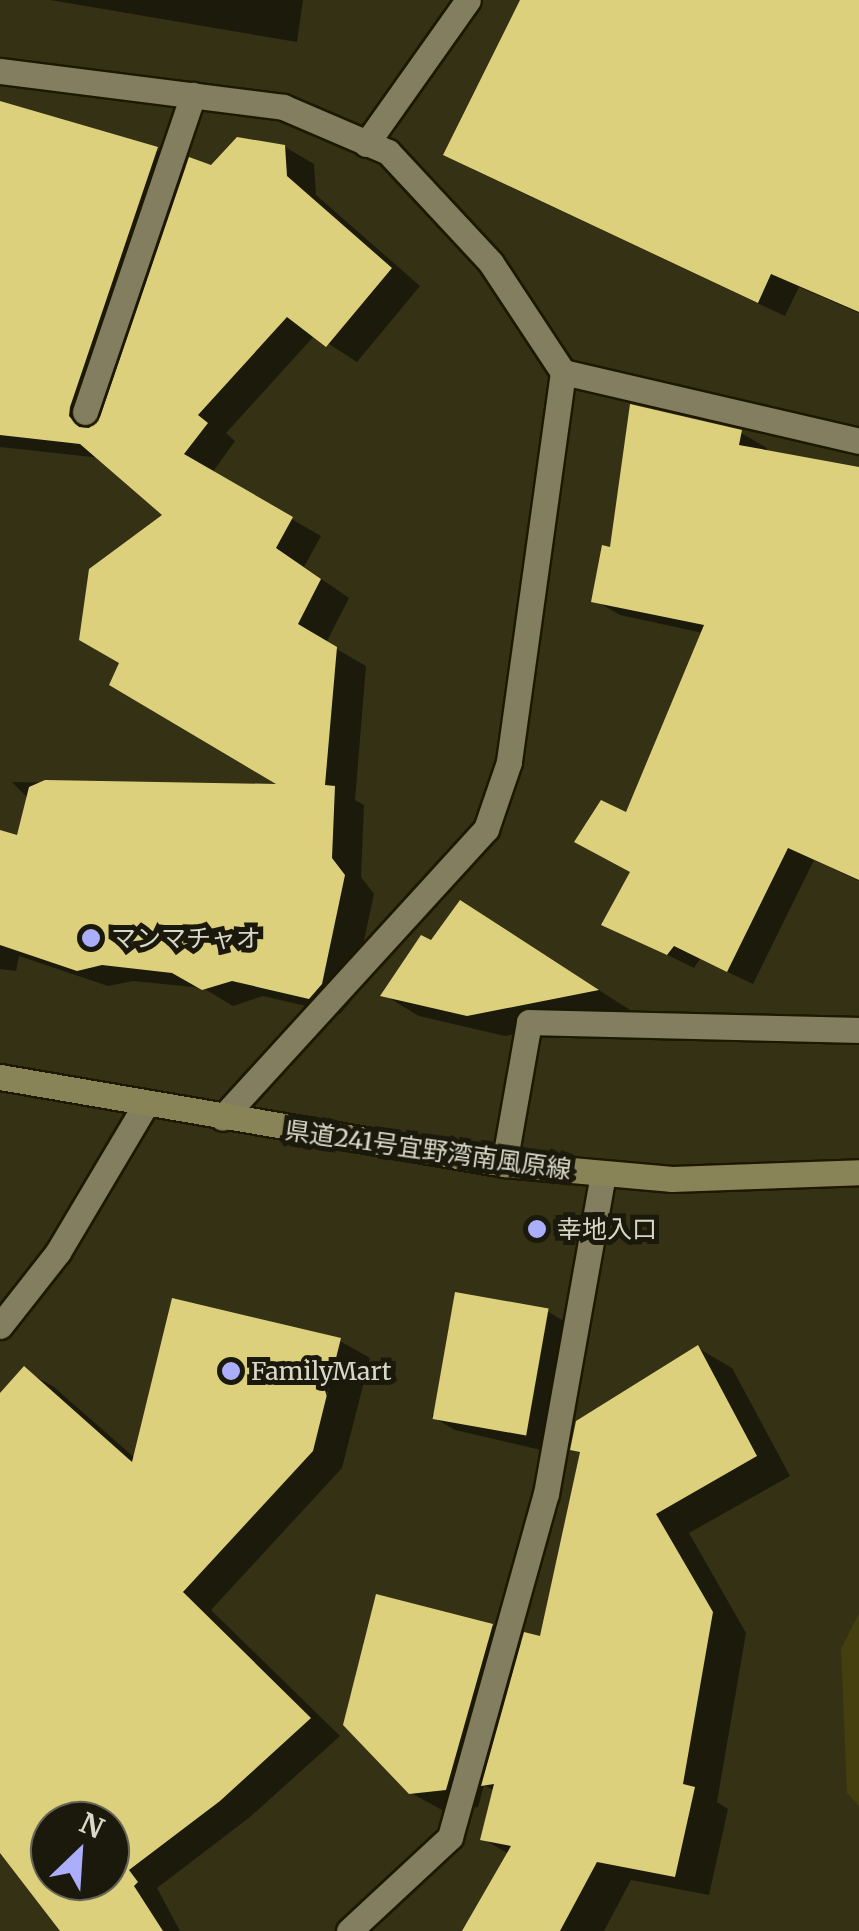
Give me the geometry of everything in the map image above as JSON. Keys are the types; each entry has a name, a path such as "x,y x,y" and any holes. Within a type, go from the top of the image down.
{"main road":[{"name":"県道241号宜野湾南風原線","path":"0,1078 504,1164 672,1180 859,1172"}],"street":[{"path":"366,144 468,0"},
{"path":"0,71 283,107 388,152 491,263 563,372 508,762 486,828 222,1118"},
{"path":"86,412 192,95"},
{"path":"563,372 859,441"},
{"path":"504,1164 529,1022 859,1030"},
{"path":"0,1326 58,1252 146,1104"},
{"path":"349,1931 450,1837 546,1494 603,1174"}],"shaded area":[{"path":"859,1613 859,1806 847,1793 841,1649"}],"building":[{"path":"520,0 859,0 859,312 771,274 758,303 443,155"},
{"path":"0,101 158,147 70,407 69,416 79,427 89,428 100,417 189,157 211,165 237,137 285,145 287,176 392,268 326,347 287,317 198,415 208,423 184,454 293,517 276,548 321,579 298,624 337,647 325,785 335,786 332,858 345,875 322,984 309,999 232,981 202,990 172,973 102,965 77,971 0,945 0,830 17,835 29,787 45,780 276,784 109,685 119,663 79,640 89,569 162,515 80,444 0,435"},
{"path":"630,404 742,430 739,445 859,467 859,880 788,848 727,972 674,946 667,955 601,925 630,872 574,842 601,800 626,812 704,625 591,602 602,545 610,547"},
{"path":"460,900 599,990 467,1016 380,996 421,935 431,940"},
{"path":"455,1292 549,1308 526,1436 433,1419"},
{"path":"172,1298 341,1338 313,1451 183,1592 311,1718 220,1801 130,1869 130,1801 30,1801 30,1892 0,1853 0,1393 24,1366 132,1462"},
{"path":"698,1345 757,1456 656,1514 713,1612 683,1784 695,1787 675,1877 597,1862 560,1931 462,1931 511,1846 480,1840 494,1784 481,1786 524,1632 540,1636 580,1452 570,1450 576,1421"},
{"path":"376,1594 493,1624 446,1790 409,1794 343,1725"},
{"path":"130,1871 138,1882 134,1886 163,1931 60,1931 37,1901 130,1901"}],"place":[{"name":"マンマチャオ","path":"91,938"},
{"name":"幸地入口","path":"537,1229"},
{"name":"FamilyMart","path":"231,1371"}]}
